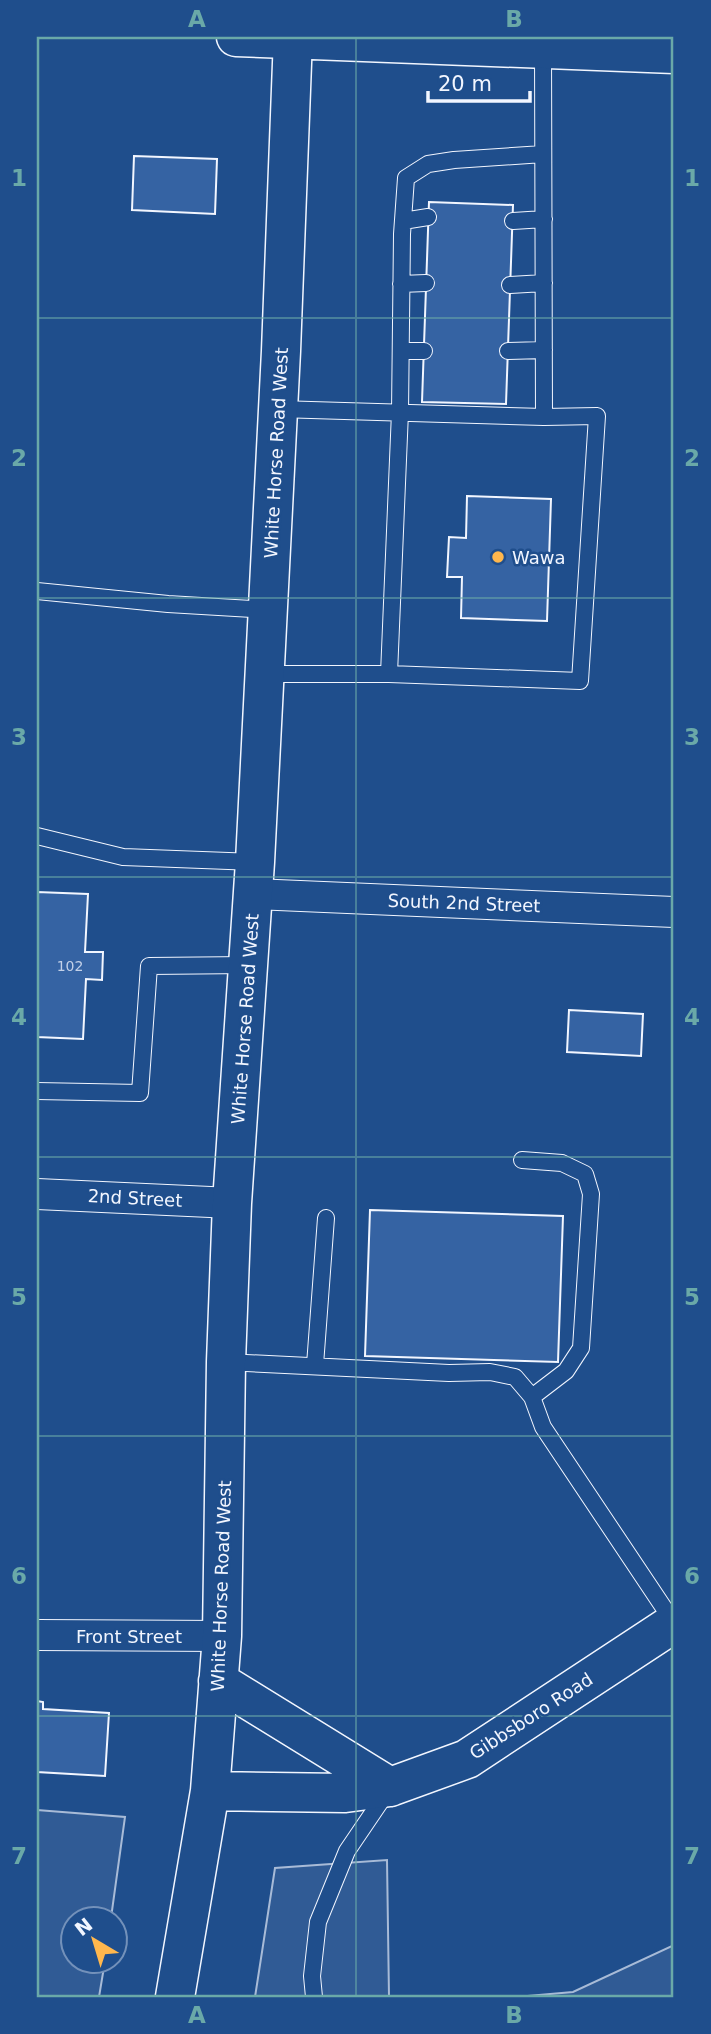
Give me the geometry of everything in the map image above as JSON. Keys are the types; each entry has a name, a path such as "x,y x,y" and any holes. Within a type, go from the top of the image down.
{"main road":[{"path":"236,37 674,54"},
{"name":"White Horse Road West","path":"175,1997 210,1791 222,1636 226,1362 232,1203 254,878 278,409 293,38"},
{"name":"Gibbsboro Road","path":"210,1791 345,1793 390,1787 467,1759 674,1623"},
{"path":"218,1681 390,1787"}],"street":[{"name":"South 2nd Street","path":"254,878 674,912"},
{"name":"2nd Street","path":"37,1194 232,1203"},
{"name":"Front Street","path":"37,1635 222,1636"}],"lane":[{"path":"543,48 544,416"},
{"path":"389,674 406,178 428,164 544,154"},
{"path":"403,221 428,217"},
{"path":"513,221 544,219"},
{"path":"510,285 544,283"},
{"path":"401,284 426,284"},
{"path":"508,351 544,349"},
{"path":"401,351 424,351"},
{"path":"264,674 389,674 580,681 597,416 278,409"},
{"path":"37,591 168,604 268,610"},
{"path":"37,836 123,857 254,878"},
{"path":"37,1091 140,1093 149,966 248,965"},
{"path":"522,1160 562,1163 574,1168 585,1174 591,1194 581,1348 566,1371 532,1396"},
{"path":"315,1366 326,1218"},
{"path":"226,1362 449,1373 490,1372 515,1377 532,1396 544,1427 674,1623"},
{"path":"314,1997 312,1976 318,1922 347,1851 390,1787"}],"shaded area":[{"path":"37,1810 125,1817 113,1904 60,1904 60,1974 103,1974 99,1997 37,1997"},
{"path":"387,1860 389,1997 255,1997 275,1868"},
{"path":"674,1945 674,1997 516,1997 573,1992"}],"building":[{"path":"134,156 217,159 215,214 132,210"},
{"path":"429,202 513,205 506,404 422,402"},
{"name":"Wawa","path":"467,496 551,499 547,621 461,618 462,577 447,577 449,537 466,538"},
{"path":"37,892 88,894 85,952 103,952 102,980 86,979 83,1039 37,1037"},
{"path":"569,1010 643,1014 641,1056 567,1052"},
{"path":"370,1210 563,1216 558,1362 365,1356"},
{"path":"37,1701 43,1702 43,1709 109,1713 105,1776 37,1772"}],"place":[{"name":"Wawa","path":"498,557"}]}
